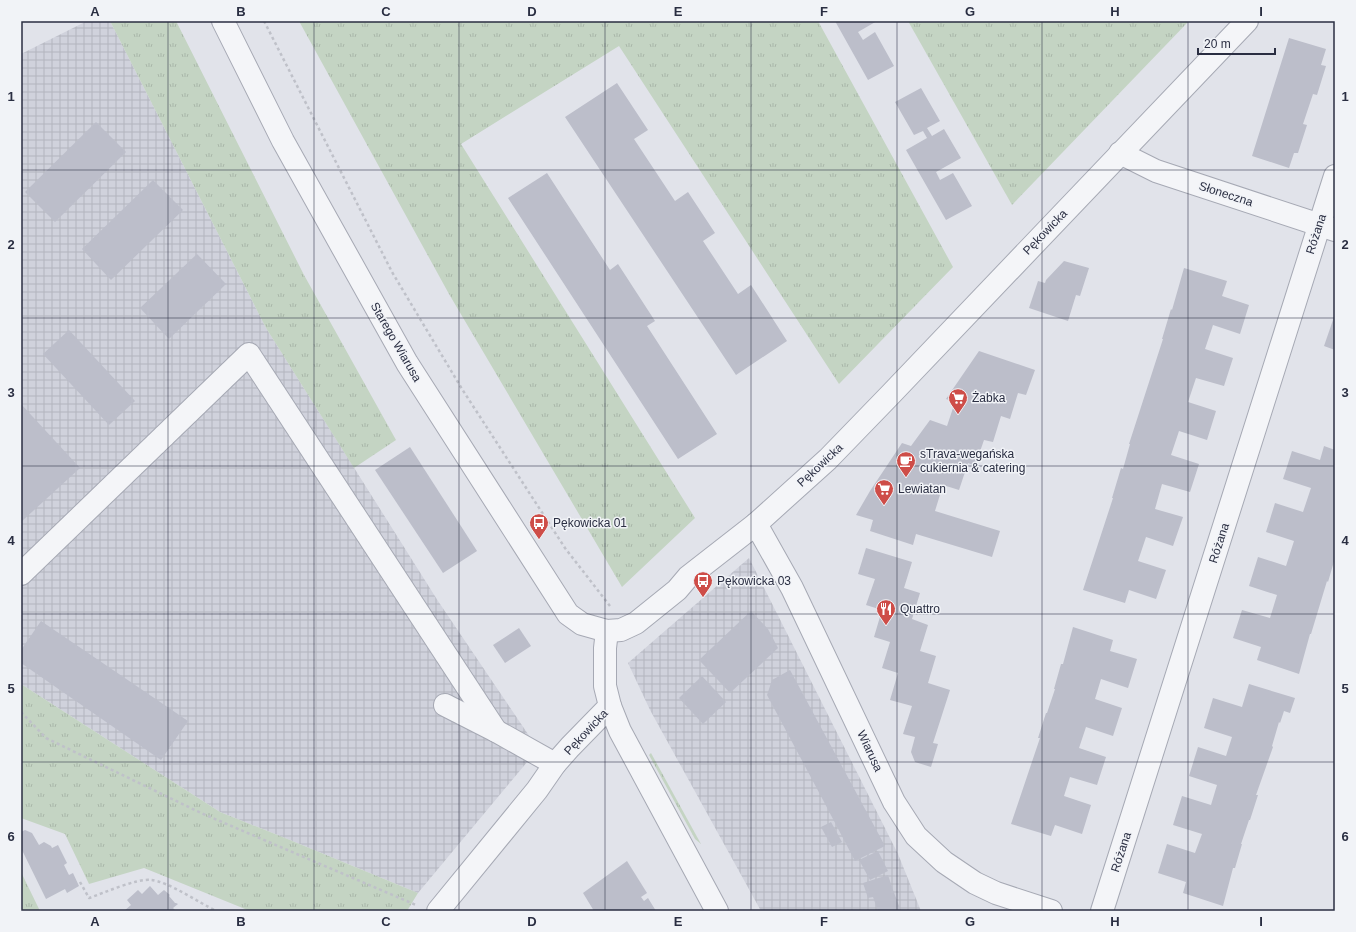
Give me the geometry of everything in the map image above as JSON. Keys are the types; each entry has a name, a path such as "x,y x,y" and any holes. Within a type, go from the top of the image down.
{"street":[{"name":"Starego Wiarusa","path":"224,21 283,141 407,363 568,614 582,624 611,622"},
{"name":"Pękowicka","path":"430,909 537,790 570,747 610,706 605,686 605,648 611,622 621,630 636,623 677,590 688,577 756,524 828,459 1247,21"},
{"name":"Słoneczna","path":"1120,153 1156,171 1327,227"},
{"name":"Różana","path":"1102,911 1327,227 1335,176"},
{"path":"21,574 250,354 496,731"},
{"name":"Wiarusa","path":"756,524 792,588 894,802 916,836 944,862 975,883 1051,911"},
{"path":"445,705 556,764"},
{"path":"610,706 620,731 717,911"}],"path":[{"path":"264,21 392,272 450,370 611,622"},
{"path":"21,712 46,738 201,813 430,909"},
{"path":"80,882 89,898 135,882 151,880 168,886 216,911"}],"shaded area":[{"path":"87,21 110,21 266,328 438,601 538,749 418,893 220,812 21,684 21,54"},
{"path":"749,558 898,854 921,911 761,911 650,710 628,663"}],"green space":[{"path":"110,21 176,21 304,275 396,440 354,468 266,328"},
{"path":"299,21 818,21 953,267 839,384 619,46 461,144 695,518 622,587 449,294"},
{"path":"908,21 1189,21 1012,205"},
{"path":"21,684 220,812 418,893 407,911 250,911 144,868 89,884 65,834 21,818"},
{"path":"651,753 701,844 695,839 649,755"},
{"path":"21,872 40,911 21,911"}],"building":[{"path":"835,21 877,21 858,32 863,40 875,32 894,66 868,80"},
{"path":"1289,38 1326,49 1321,65 1326,66 1317,95 1313,94 1303,124 1307,125 1298,153 1294,153 1289,168 1252,156"},
{"path":"617,83 648,130 634,139 675,201 688,192 715,233 703,241 738,294 751,285 787,341 736,375 565,117"},
{"path":"921,88 940,121 927,128 932,136 944,129 961,158 936,172 940,180 953,173 972,206 946,220 906,150 927,138 923,131 914,135 895,102"},
{"path":"96,122 126,152 55,222 25,192"},
{"path":"547,173 610,270 618,264 655,321 647,326 717,434 678,459 508,198"},
{"path":"153,180 183,210 111,280 82,249"},
{"path":"197,254 226,284 169,339 140,308"},
{"path":"1064,261 1089,268 1080,296 1076,295 1068,321 1029,308 1038,281 1045,283 1046,280"},
{"path":"1184,268 1227,281 1222,296 1249,305 1240,334 1213,325 1205,349 1233,358 1224,386 1196,378 1188,402 1216,411 1207,440 1179,431 1171,455 1199,464 1190,492 1162,484 1155,509 1183,517 1173,546 1146,537 1138,561 1166,570 1156,599 1129,590 1125,603 1083,590 1113,498 1121,468 1123,469 1129,444"},
{"path":"1335,314 1335,350 1324,346"},
{"path":"69,330 135,401 109,425 43,354"},
{"path":"979,351 1035,370 1026,395 1018,393 1010,419 1001,416 993,442 984,440 975,466 968,463 959,490 943,485 935,511 1000,531 992,557 916,534 913,545 870,531 873,520 856,515 870,491 902,443 911,446 930,420 947,426 955,402 946,399"},
{"path":"21,404 80,468 21,522"},
{"path":"1324,446 1335,450 1335,558 1310,634 1299,674 1257,660 1261,647 1233,638 1242,610 1270,618 1277,595 1249,586 1258,557 1286,566 1294,541 1266,532 1275,503 1303,512 1311,488 1283,479 1292,451 1320,460"},
{"path":"410,447 477,551 443,573 375,470"},
{"path":"866,548 912,562 904,588 920,593 912,619 928,625 920,651 936,656 928,683 950,690 933,743 938,744 931,767 915,762 911,752 915,737 903,734 912,706 890,700 898,673 882,668 890,642 874,637 882,610 866,605 875,579 858,574"},
{"path":"751,611 768,629 778,648 730,693 699,660"},
{"path":"41,621 188,721 161,760 21,663 21,650"},
{"path":"1073,627 1113,640 1110,651 1137,659 1128,688 1101,679 1095,699 1122,708 1113,736 1086,727 1079,748 1106,757 1097,785 1070,777 1064,796 1091,805 1082,834 1055,825 1051,836 1011,824 1040,738 1038,738 1055,689 1061,664 1063,664"},
{"path":"519,628 531,646 505,663 493,645"},
{"path":"790,670 885,846 855,861 767,695 772,680"},
{"path":"702,676 726,702 703,724 679,698"},
{"path":"1249,684 1295,698 1290,713 1284,711 1280,723 1279,722 1272,746 1273,747 1256,795 1258,795 1241,844 1235,868 1233,868 1223,906 1183,893 1186,882 1158,873 1167,844 1195,853 1202,834 1173,825 1182,796 1211,805 1217,785 1189,776 1198,747 1226,756 1232,737 1204,728 1213,698 1242,707"},
{"path":"831,822 842,842 832,847 821,827"},
{"path":"25,830 32,833 39,845 44,842 52,848 58,845 67,863 64,865 69,875 73,873 79,886 67,893 65,889 46,899 21,848 21,832"},
{"path":"878,851 888,871 870,880 859,860"},
{"path":"627,861 647,893 641,897 644,901 648,898 656,911 594,911 583,893"},
{"path":"888,875 901,911 878,911 873,897 868,898 863,883"},
{"path":"150,886 158,895 164,890 170,895 169,896 175,903 178,904 173,908 176,911 124,911 131,905 127,900 138,890 142,894"}],"place":[{"name":"Żabka","path":"958,415"},
{"name":"sTrava-wegańska cukiernia & catering","path":"906,478"},
{"name":"Lewiatan","path":"884,506"},
{"name":"Pękowicka 01","path":"539,540"},
{"name":"Pękowicka 03","path":"703,598"},
{"name":"Quattro","path":"886,626"}]}
